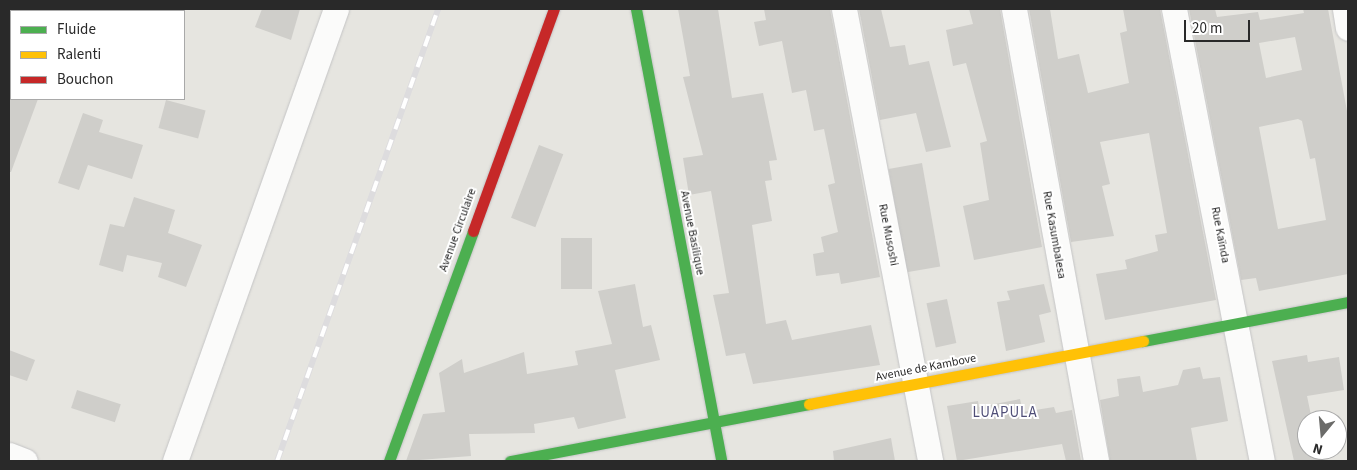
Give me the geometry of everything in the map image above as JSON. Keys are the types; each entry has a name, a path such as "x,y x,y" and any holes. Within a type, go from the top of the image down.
{"street":[{"path":"175,461 336,9"},
{"name":"Avenue Circulaire","path":"388,461 554,9"},
{"name":"Avenue Basilique","path":"636,9 721,461"},
{"name":"Rue Musoshi","path":"844,9 930,461"},
{"name":"Rue Kasumbalesa","path":"1014,9 1096,461"},
{"name":"Rue Kaïnda","path":"1174,9 1237,322 1262,461"},
{"path":"1345,9 1348,28"},
{"name":"Avenue de Kambove","path":"510,461 523,460 713,421 916,385 1075,352 1348,302"},
{"path":"9,455 25,461"}],"building":[{"path":"262,9 300,9 291,40 255,27"},
{"path":"678,9 718,9 732,98 763,93 777,160 769,161 772,180 765,181 772,221 752,225 766,324 786,320 792,340 871,325 880,365 753,384 745,353 726,356 713,295 729,293 711,191 689,195 683,158 703,155 683,77 690,76"},
{"path":"764,9 830,9 880,277 841,284 839,273 816,276 813,254 824,252 821,237 838,232 828,185 835,183 824,129 814,131 806,90 792,93 782,41 759,46 754,22 766,20"},
{"path":"859,9 881,9 890,47 905,45 909,65 929,61 951,147 926,152 916,113 880,120"},
{"path":"969,9 1000,9 1042,247 974,260 963,206 989,200 980,143 987,141 966,63 953,66 946,30 973,24"},
{"path":"1029,9 1050,9 1058,59 1079,54 1088,93 1129,83 1120,33 1127,31 1123,9 1160,9 1216,300 1105,320 1096,274 1127,269 1125,260 1158,251 1155,235 1167,233 1149,133 1100,142 1110,184 1102,186 1114,236 1071,242"},
{"path":"1189,9 1215,9 1217,17 1258,12 1260,20 1304,13 1303,9 1328,9 1347,111 1348,274 1259,291 1256,278 1241,280","holes":["1295,37 1302,70 1266,78 1259,43","1298,119 1302,121 1310,159 1315,158 1326,220 1278,229 1259,127"]},
{"path":"9,99 38,100 11,172 9,172"},
{"path":"166,100 206,111 198,139 158,128"},
{"path":"83,113 103,120 99,132 143,145 132,179 88,165 79,190 58,183"},
{"path":"539,145 563,154 535,227 511,218"},
{"path":"922,163 940,266 907,272 889,169"},
{"path":"134,197 175,210 168,233 202,245 186,287 158,277 162,263 127,255 123,272 99,265 110,224 124,227"},
{"path":"561,238 592,238 592,289 561,289"},
{"path":"635,284 643,327 651,325 660,360 615,370 626,418 578,429 574,417 534,424 535,433 469,434 471,456 406,461 423,414 445,412 439,373 462,359 464,373 524,352 527,374 578,365 575,351 612,344 598,291"},
{"path":"1044,284 1051,312 1039,315 1045,342 1006,351 997,302 1010,300 1007,291"},
{"path":"947,299 956,343 936,347 926,303"},
{"path":"9,350 35,360 27,381 9,375"},
{"path":"1307,355 1308,362 1339,357 1344,390 1307,396 1310,410 1297,410 1297,460 1321,461 1294,461 1272,361"},
{"path":"1200,367 1203,379 1220,377 1228,421 1191,428 1197,461 1110,461 1100,400 1119,396 1117,379 1140,376 1143,392 1178,385 1183,370"},
{"path":"77,390 121,404 115,422 71,408"},
{"path":"1020,399 1023,412 1054,407 1056,413 1072,410 1081,461 1066,461 1062,444 957,461 947,406 978,401 979,407"},
{"path":"891,438 895,461 834,461 833,451"}],"railway":[{"path":"277,461 438,9"}],"traffic: fast":[{"path":"636,9 721,461"},
{"path":"389,461 473,231"},
{"path":"1143,341 1348,302"},
{"path":"510,461 809,404"}],"traffic: slow":[{"path":"809,404 1143,341"}],"traffic: jam":[{"path":"473,231 554,9"}],"district":[{"name":"LUAPULA","path":"1005,413"}]}
